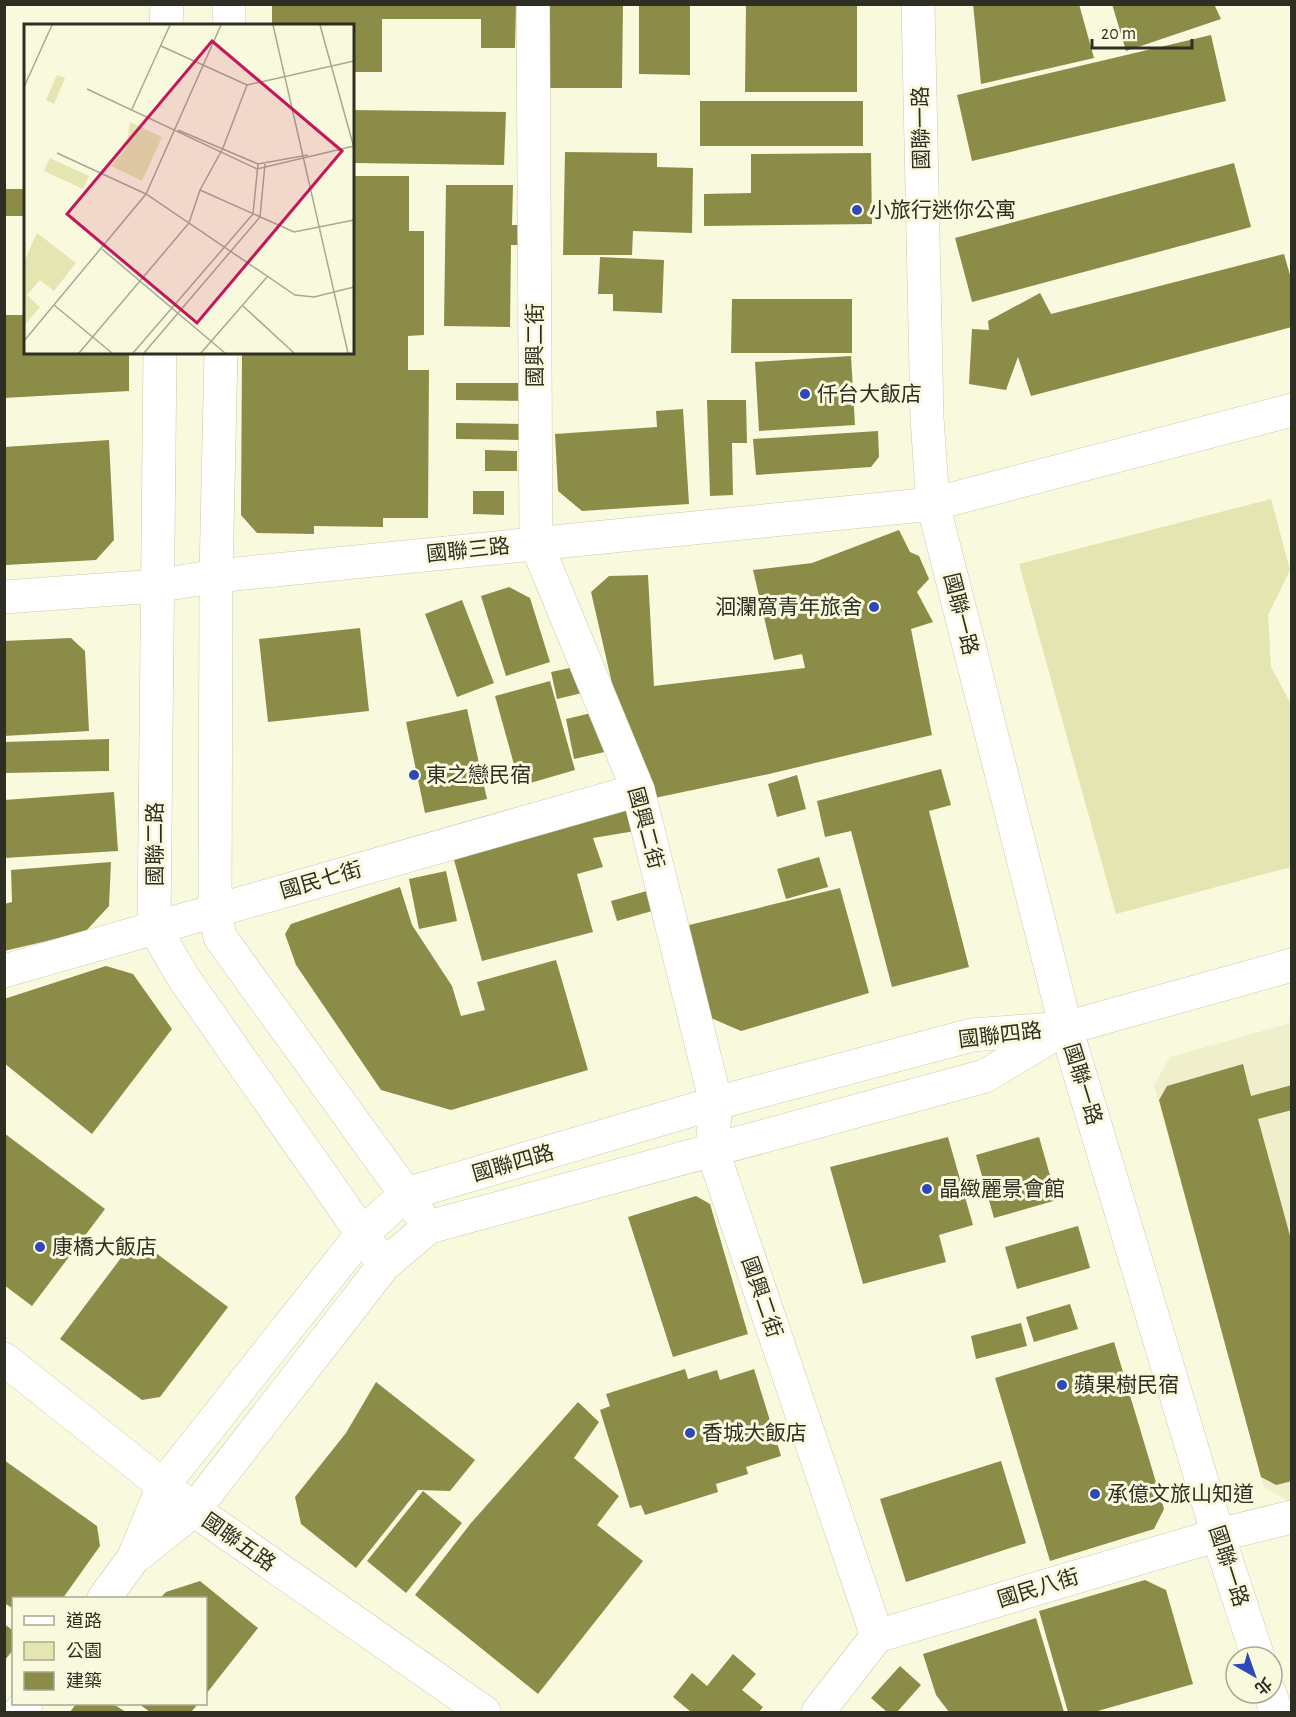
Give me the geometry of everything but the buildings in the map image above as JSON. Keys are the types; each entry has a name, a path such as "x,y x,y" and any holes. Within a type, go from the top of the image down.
{"street":[{"path":"166,4 166,24"},
{"path":"229,4 229,24"},
{"name":"國興二街","path":"533,4 536,543 638,790 716,1103 712,1149 877,1636"},
{"name":"國聯一路","path":"918,4 927,418 933,504 1066,1028 1218,1535 1254,1645"},
{"name":"國聯二路","path":"154,927 160,354"},
{"path":"221,354 216,576 215,911 220,937 429,1227"},
{"path":"933,504 1292,410"},
{"name":"國聯三路","path":"4,597 156,585 216,576 933,504"},
{"name":"國民七街","path":"4,971 638,790"},
{"path":"154,927 183,977 384,1265"},
{"name":"國聯四路","path":"105,1597 133,1559 164,1484 362,1234 406,1194 716,1103 972,1035 1066,1028 1291,968"},
{"name":"國聯四路","path":"133,1559 194,1510 384,1265 429,1227 985,1076 1066,1028"},
{"name":"國聯五路","path":"4,1359 194,1510 484,1713"},
{"name":"國民八街","path":"877,1636 1218,1535 1292,1517"},
{"path":"818,1713 877,1636"}],"shaded area":[{"path":"1291,1023 1291,1500 1288,1501 1264,1487 1154,1085 1170,1057"}],"green space":[{"path":"1271,499 1290,570 1268,615 1271,667 1291,704 1291,867 1116,914 1019,564"}],"place":[{"name":"小旅行迷你公寓","path":"857,210"},
{"name":"仟台大飯店","path":"805,394"},
{"name":"洄瀾窩青年旅舍","path":"874,607"},
{"name":"東之戀民宿","path":"414,775"},
{"name":"晶緻麗景會館","path":"927,1189"},
{"name":"康橋大飯店","path":"40,1247"},
{"name":"蘋果樹民宿","path":"1062,1385"},
{"name":"香城大飯店","path":"690,1433"},
{"name":"承億文旅山知道","path":"1095,1494"}]}
